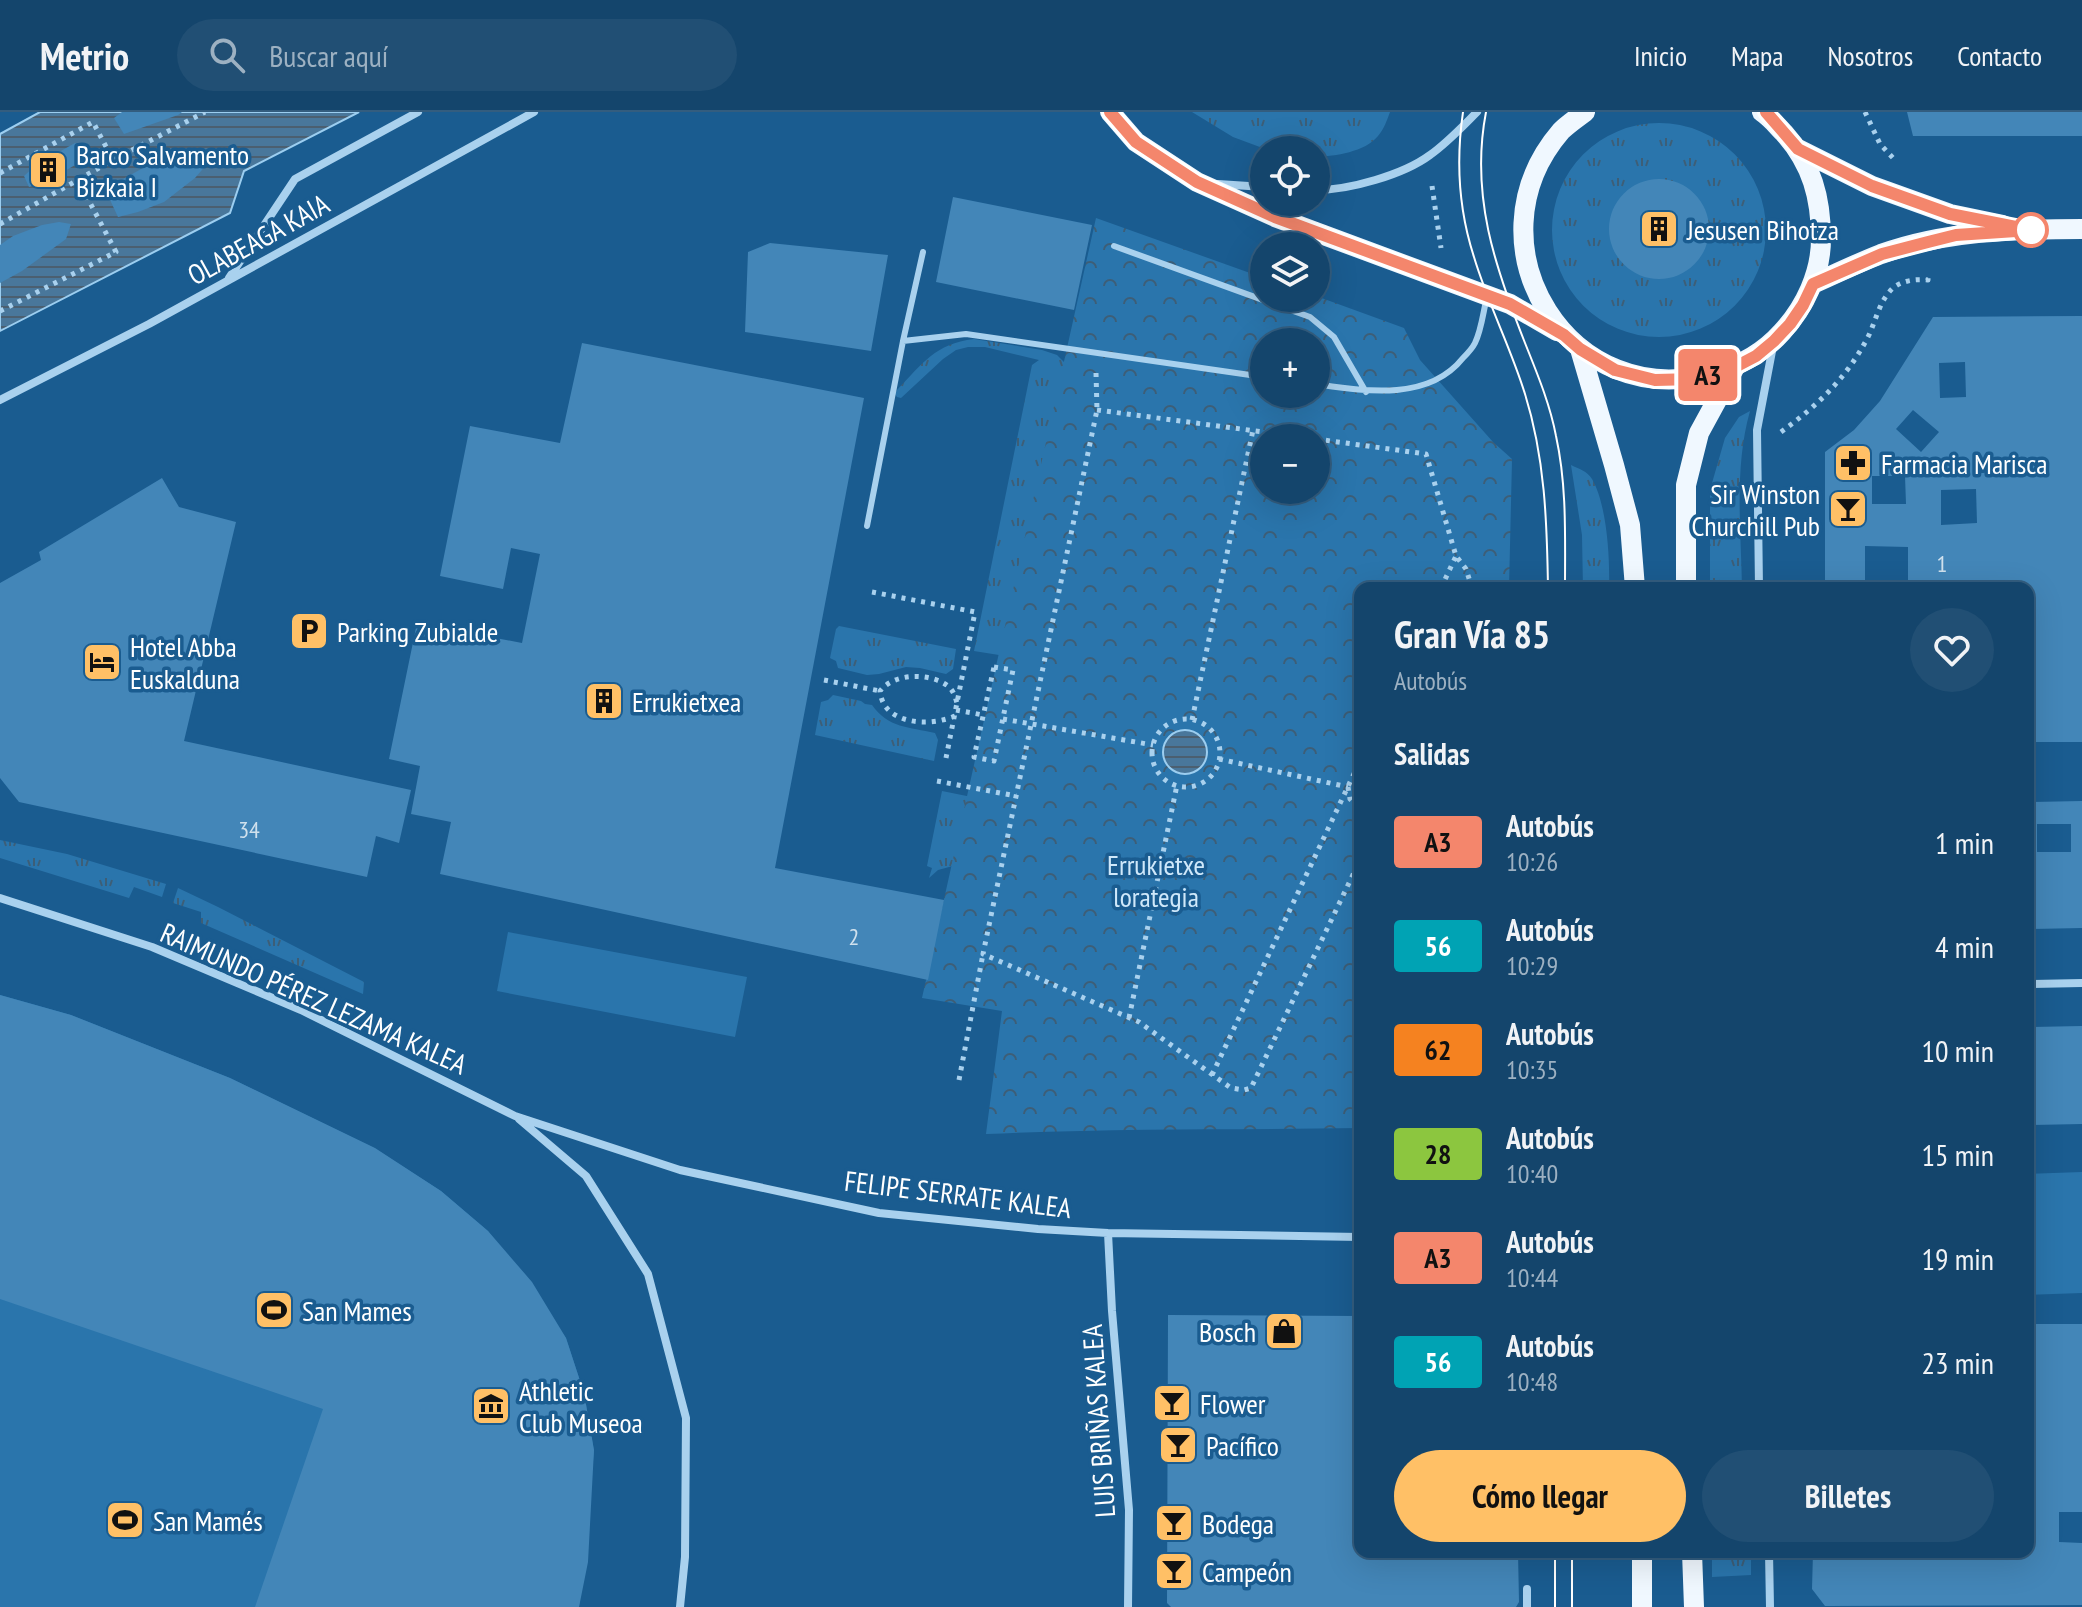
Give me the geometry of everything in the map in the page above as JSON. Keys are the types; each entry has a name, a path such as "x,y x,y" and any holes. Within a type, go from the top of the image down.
{"main road":[{"path":"1110,112 1136,142 1197,182 1275,217 1510,304 1564,335 1580,349 1615,370 1655,380 1696,379 1735,367 1756,356 1774,341 1796,314 1813,284 1821,250 1821,214 1813,180 1798,149 1765,113"},
{"path":"1564,335 1538,298 1525,259 1524,210 1537,167 1562,130 1585,112"},
{"path":"1798,149 1872,186 1950,214 2031,230"},
{"path":"1813,284 1882,254 1956,235 2082,229"},
{"path":"1580,349 1630,525 1635,582"},
{"path":"1686,582 1686,485 1699,433 1735,367"},
{"path":"1642,1558 1642,1607"},
{"path":"1692,1558 1694,1607"}],"street":[{"path":"227,281 295,179 418,112"},
{"name":"OLABEAGA KAIA","path":"0,400 149,324 534,112"},
{"path":"1330,190 1385,176 1428,157 1477,112"},
{"path":"1197,182 1250,186"},
{"path":"1759,582 1757,430 1774,341"},
{"name":"RAIMUNDO PÉREZ LEZAMA KALEA","path":"0,898 152,947 301,1010 515,1116"},
{"path":"2034,984 2082,983"},
{"path":"515,1116 586,1176 648,1274 686,1418 685,1557 680,1607"},
{"name":"FELIPE SERRATE KALEA","path":"515,1116 680,1170 879,1213 1108,1233 1354,1237"},
{"name":"LUIS BRIÑAS KALEA","path":"1108,1233 1129,1510 1128,1607"},
{"path":"1769,1558 1770,1607"},
{"path":"1527,1589 1527,1607"}],"lane":[{"path":"1114,246 1310,317 1334,337 1366,392"},
{"path":"867,526 923,252"},
{"path":"1330,386 1366,392 1398,390 1427,384 1454,370 1474,344 1488,296"},
{"path":"903,341 966,334 1250,375"}],"path":[{"path":"0,224 205,112"},
{"path":"0,173 93,122 113,160"},
{"path":"0,311 116,252 78,180"},
{"path":"1432,186 1441,249"},
{"path":"959,1080 1097,410 1094,352"},
{"path":"1097,410 1250,430"},
{"path":"1330,441 1426,454 1456,556 1466,569 1470,582"},
{"path":"1192,720 1250,444"},
{"path":"1444,582 1456,556"},
{"path":"872,592 975,612 946,758"},
{"path":"994,667 1013,670 994,761 974,757 983,715 994,667"},
{"path":"880,691 885,684 896,679 915,676 938,681 950,687 956,710"},
{"path":"824,680 880,691"},
{"path":"880,691 884,704 904,719 945,721 956,710"},
{"path":"956,710 983,715"},
{"path":"1003,719 1153,745"},
{"path":"1192,720 1208,727 1216,738 1219,759 1209,777 1197,785 1184,787 1172,784 1155,768 1153,745 1159,732 1169,723 1192,720"},
{"path":"1219,759 1348,787"},
{"path":"1212,1076 1354,774"},
{"path":"1354,778 1348,787 1354,803"},
{"path":"937,781 1016,796"},
{"path":"1129,1018 1177,785"},
{"path":"983,954 1139,1022 1212,1076 1231,1088 1244,1090 1251,1088 1354,873"}],"green space":[{"path":"1192,112 1390,112 1380,133 1372,141 1341,154 1330,155 1330,136 1250,136 1250,143 1233,137"},
{"path":"1659,123 1700,131 1734,155 1758,189 1766,230 1758,271 1734,305 1700,329 1659,337 1618,329 1584,305 1560,271 1552,230 1560,189 1584,155 1618,131"},
{"name":"Errukietxe lorategia","path":"1096,218 1250,273 1250,312 1330,312 1330,301 1404,328 1420,360 1512,459 1509,582 1354,582 1354,1128 986,1134 1002,1011 922,998"},
{"path":"974,339 1042,350 1057,355 1070,368 1030,660 974,651 1032,365 1039,360 985,347 968,347 956,350 943,359 901,398 895,394 939,350"},
{"path":"1750,411 1740,476 1742,582 1710,582 1710,490 1725,438 1739,417"},
{"path":"1571,465 1590,476 1597,490 1608,547 1609,582 1583,582 1582,535"},
{"path":"839,626 956,649 953,669 946,674 906,667 867,675 838,668 836,661 830,658"},
{"path":"833,695 872,705 885,718 900,725 935,733 938,740 934,761 815,735 821,702"},
{"path":"942,791 1001,803 960,864 938,870 929,878 932,868 927,866"},
{"path":"0,840 67,854 166,884 162,897 134,887 129,898 0,858"},
{"path":"178,888 364,982 363,994 201,923 201,912 173,903"},
{"path":"508,932 747,977 735,1037 497,991"},
{"name":"San Mames","path":"0,995 71,1015 230,1078 374,1148 441,1191 488,1231 566,1338 584,1393 594,1451 579,1607 0,1607"},
{"path":"2082,1172 2082,1293 2034,1295 2034,1174"},
{"path":"1712,1558 1751,1558 1751,1575 1712,1577"}],"shaded area":[{"path":"40,112 359,112 244,171 230,213 0,331 0,134"},
{"path":"1185,730 1201,736 1207,752 1201,768 1185,774 1169,768 1163,752 1169,736"}],"building":[{"path":"122,112 182,112 124,134 114,118"},
{"path":"1907,112 2082,112 2082,136 1913,136"},
{"name":"Barco Salvamento Bizkaia I","path":"75,143 89,147 87,158 46,182 29,187 24,176 36,165"},
{"path":"214,156 195,178 164,202 138,212 118,217 105,189 143,168 174,157"},
{"name":"Jesusen Bihotza","path":"1659,179 1678,182 1695,193 1706,210 1709,229 1706,248 1695,265 1678,276 1659,279 1640,276 1623,265 1612,248 1609,229 1612,210 1623,193 1640,182"},
{"path":"953,197 1092,225 1074,310 936,282"},
{"path":"59,222 71,224 66,239 0,283 0,245 13,236"},
{"path":"770,243 888,255 871,351 745,332 748,252"},
{"path":"2082,316 2082,742 2034,742 2034,582 1825,582 1825,452 1854,430 1880,401 1933,317","holes":["1965,362 1966,397 1940,398 1939,363","1913,410 1939,432 1921,452 1896,429","1872,476 1905,476 1906,504 1872,504","1976,489 1977,523 1941,525 1941,490","1865,546 1908,547 1908,580 1865,581"]},
{"name":"Errukietxea","path":"582,343 864,398 775,868 944,900 928,980 440,874 451,822 411,814 420,766 389,759 417,623 522,643 540,554 511,548 503,589 440,576 470,426 560,443"},
{"name":"Hotel Abba Euskalduna","path":"162,478 179,507 236,522 184,741 411,790 399,843 376,836 367,877 19,802 0,778 0,583 41,560 39,552"},
{"path":"2082,801 2082,928 2034,929 2034,802","holes":["2037,824 2071,824 2071,852 2037,852"]},
{"name":"San Mames","path":"0,995 71,1015 230,1078 375,1148 441,1191 488,1231 532,1282 566,1338 584,1393 594,1450 588,1562 579,1607 255,1607 323,1409 0,1299"},
{"path":"2082,1026 2082,1124 2034,1125 2034,1027"},
{"path":"1168,1315 1354,1316 1354,1558 1518,1558 1519,1602 1516,1607 1171,1607 1167,1603"},
{"path":"2034,1324 2082,1324 2082,1512 2059,1512 2059,1542 2082,1543 2082,1605 1825,1606 1812,1589 1813,1558 2034,1558"}],"tram line":[{"path":"1463,112 1459,167 1465,222 1480,274 1532,418 1544,490 1548,582"},
{"path":"1486,112 1481,172 1483,202 1504,287 1543,389 1556,436 1564,493 1565,582"},
{"path":"1555,1558 1555,1607"},
{"path":"1572,1558 1572,1607"}],"bus line":[{"name":"A3","path":"1110,112 1136,142 1197,182 1275,217 1510,304 1564,335 1580,349 1615,370 1655,380 1696,379 1735,367 1756,356 1790,324 1813,284 1882,254 1956,235 2031,230 1950,214 1872,186 1798,149 1766,112"}],"place":[{"name":"Barco Salvamento Bizkaia I","path":"48,170"},
{"name":"Jesusen Bihotza","path":"1659,229"},
{"name":"Farmacia Marisca","path":"1853,463"},
{"name":"Sir Winston Churchill Pub","path":"1848,509"},
{"name":"Parking Zubialde","path":"309,631"},
{"name":"Hotel Abba Euskalduna","path":"102,662"},
{"name":"Errukietxea","path":"604,701"},
{"name":"San Mames","path":"274,1310"},
{"name":"Bosch","path":"1284,1331"},
{"name":"Flower","path":"1172,1403"},
{"name":"Athletic Club Museoa","path":"491,1406"},
{"name":"Pacífico","path":"1178,1445"},
{"name":"San Mamés","path":"125,1520"},
{"name":"Bodega","path":"1174,1523"},
{"name":"Campeón","path":"1174,1571"}]}
